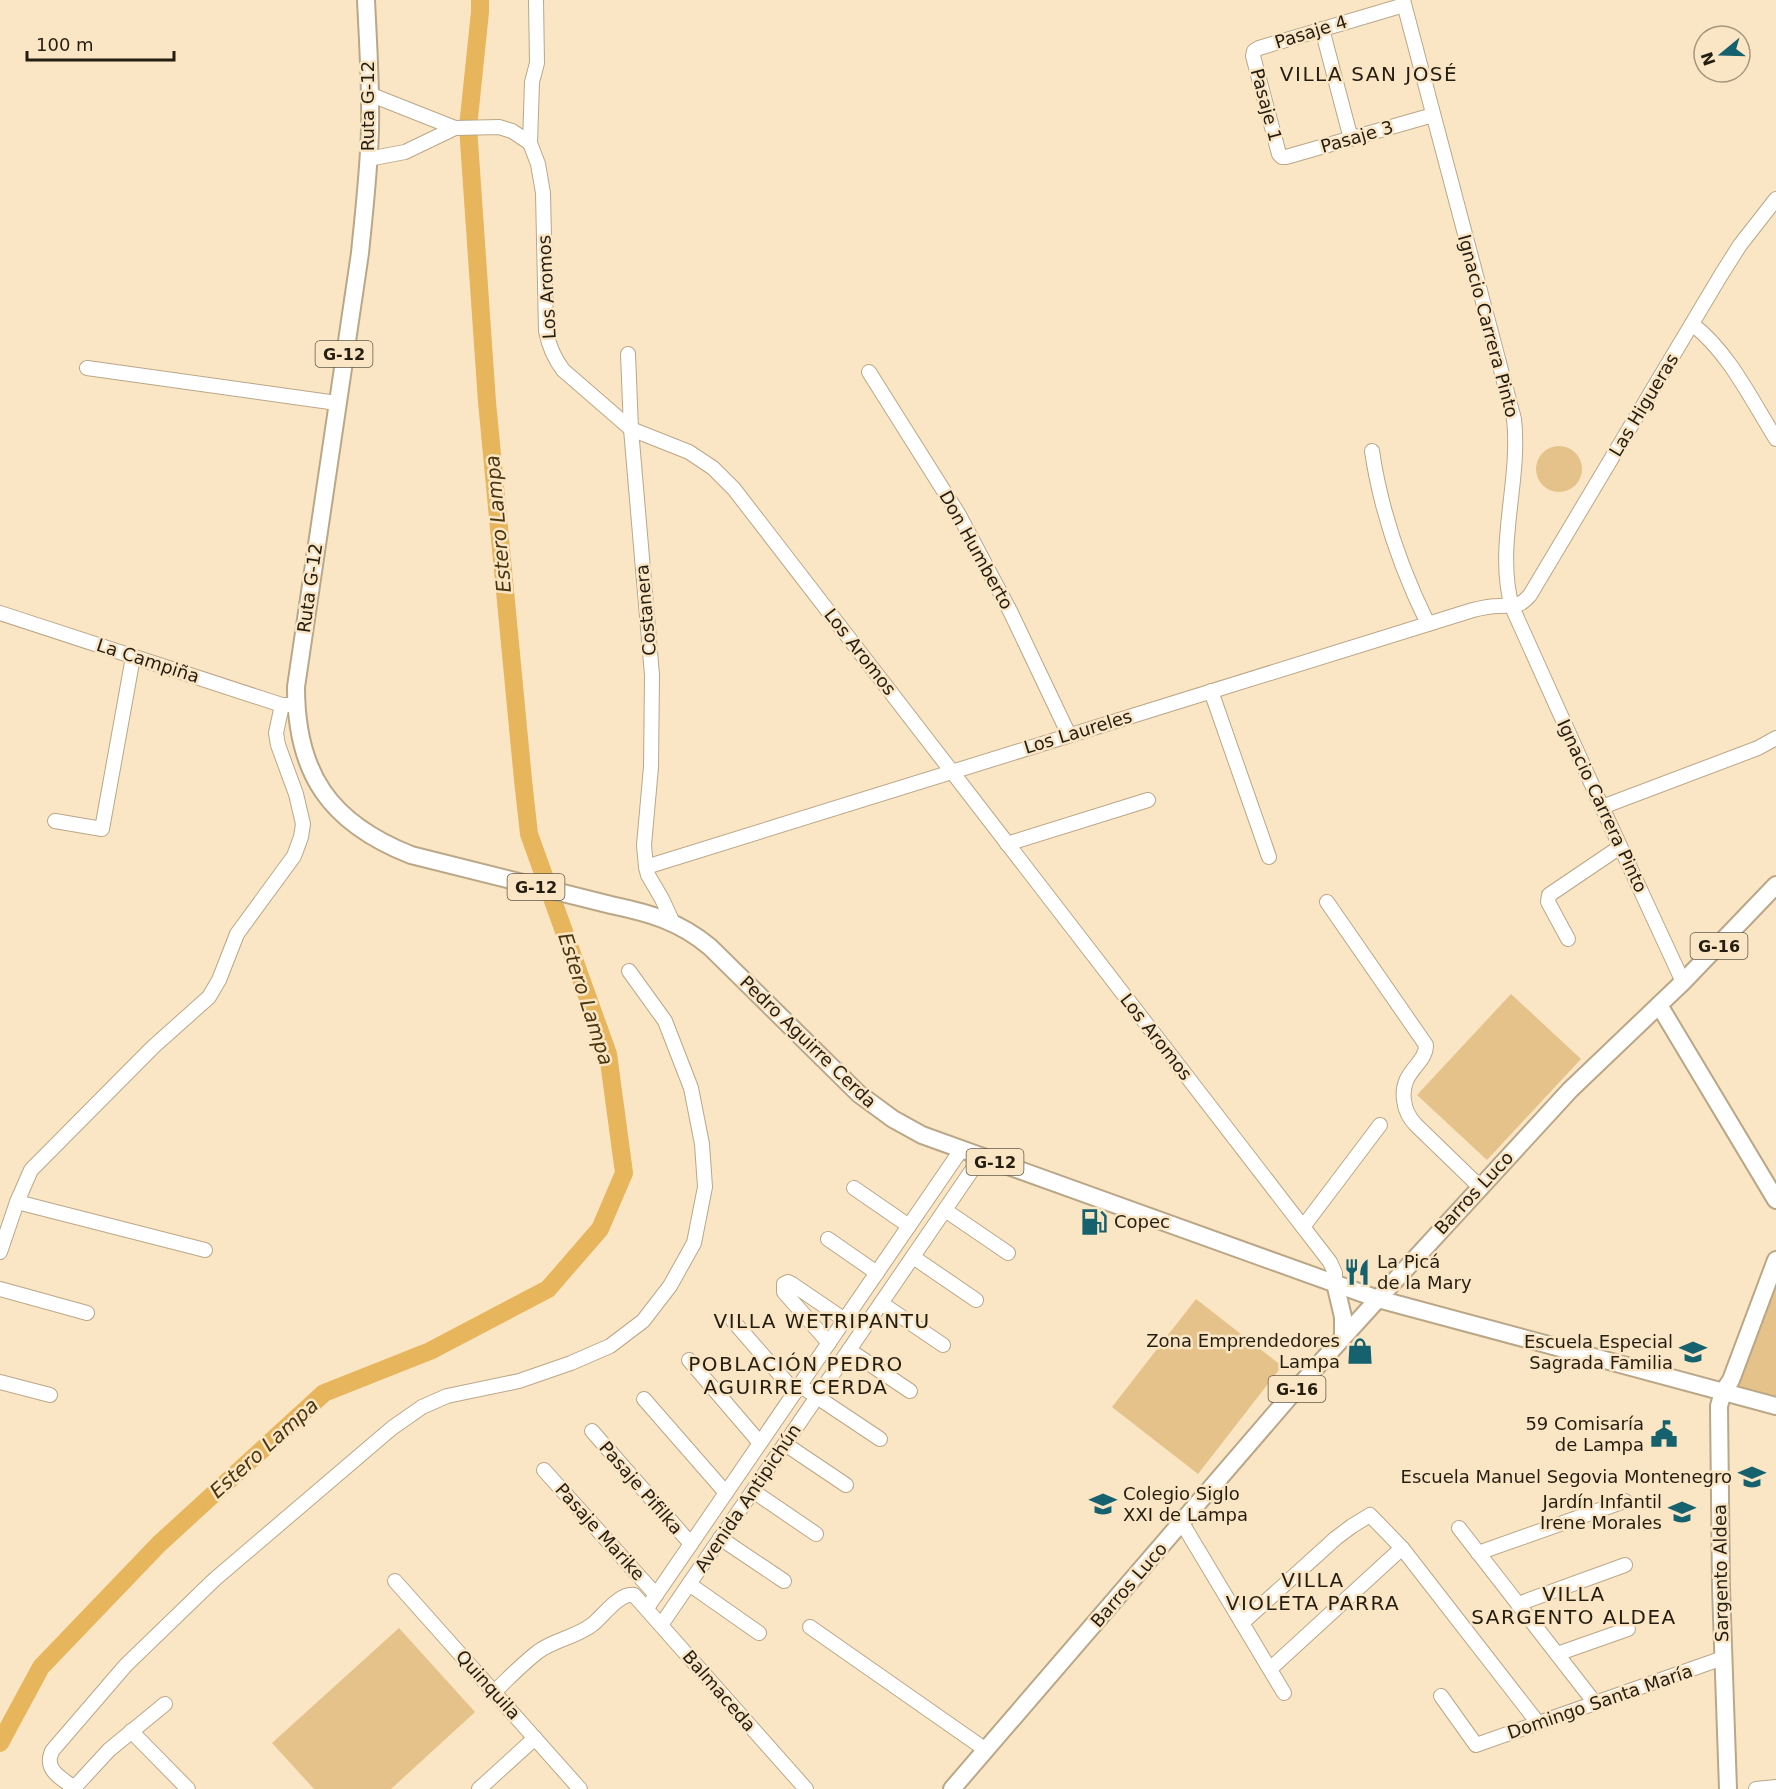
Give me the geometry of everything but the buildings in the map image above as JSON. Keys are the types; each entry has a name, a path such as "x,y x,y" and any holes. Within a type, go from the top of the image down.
{"main road":[{"name":"Ruta G-12","path":"366,0 369,94 368,159 360,253 296,678 289,705 306,760 322,791 338,812 367,835 392,848 462,869 642,911 673,923"},
{"name":"Barros Luco","path":"952,1789 1343,1337 1576,1084 1683,982 1776,885"},
{"name":"Pedro Aguirre Cerda","path":"673,923 710,948 871,1104 922,1135 1378,1299 1776,1406"},
{"path":"1659,1005 1776,1200"},
{"name":"Sargento Aldea","path":"1728,1789 1719,1527 1719,1406 1776,1260"},
{"path":"1335,1283 1343,1317 1343,1337"}],"street":[{"name":"Los Aromos","path":"536,0 537,63 532,82 530,143 538,164 543,193 546,332 555,360 563,370 631,429 689,452 713,468 734,489 1333,1265 1335,1283"},
{"name":"Pasaje 4","path":"1254,51 1403,2"},
{"name":"Ignacio Carrera Pinto","path":"1403,2 1514,420 1515,451 1506,568 1508,594 1620,847 1683,982"},
{"path":"1323,29 1351,139"},
{"name":"Pasaje 1","path":"1254,51 1253,56 1279,154 1282,157"},
{"path":"369,94 455,128"},
{"name":"Pasaje 3","path":"1282,157 1432,115"},
{"path":"368,159 405,152 455,128 506,129 519,134 530,143"},
{"name":"Las Higueras","path":"1512,607 1522,603 1530,595 1696,326 1732,258 1776,199"},
{"path":"1696,326 1725,359 1776,439"},
{"name":"Costanera","path":"628,354 631,429 652,675 651,767 644,845 646,867"},
{"path":"87,368 337,404"},
{"name":"Don Humberto","path":"869,372 959,515 1011,613 1069,735"},
{"path":"1372,451 1377,482 1398,558 1428,624"},
{"name":"Los Laureles","path":"646,867 1069,735 1213,696 1428,624 1484,608 1512,607"},
{"name":"La Campiña","path":"0,613 289,705"},
{"path":"55,821 102,830 133,657"},
{"path":"1213,696 1269,857"},
{"path":"0,1252 31,1170 153,1047 209,997 219,980 237,934 294,856 303,824 296,794 278,745 276,733 289,705"},
{"path":"1602,807 1758,748 1776,738"},
{"path":"1007,844 1148,800"},
{"path":"1568,939 1548,902 1549,895 1620,847"},
{"path":"646,867 673,923"},
{"path":"1327,902 1426,1045 1424,1053 1403,1087 1404,1104 1410,1118 1480,1187"},
{"path":"165,1704 101,1757 75,1788 56,1774 51,1766 52,1751 126,1665 215,1579 392,1428 422,1407 447,1396 519,1381 571,1364 610,1346 644,1321 670,1286 694,1243 705,1187 702,1144 692,1088 665,1021 629,971"},
{"path":"1303,1227 1380,1125"},
{"name":"Avenida Antipichún","path":"647,1608 961,1150"},
{"name":"Avenida Antipichún","path":"661,1625 981,1157"},
{"path":"854,1188 909,1226"},
{"path":"934,1190 948,1206 1008,1253"},
{"path":"17,1202 205,1250"},
{"path":"828,1239 877,1273"},
{"path":"913,1257 976,1300"},
{"path":"829,1342 784,1292 784,1284 788,1282 792,1284 844,1320"},
{"path":"0,1289 87,1312"},
{"path":"881,1303 943,1345"},
{"path":"733,1320 797,1390 821,1392"},
{"path":"849,1350 910,1391"},
{"path":"689,1360 760,1443"},
{"path":"808,1374 821,1392 880,1439"},
{"path":"0,1382 50,1395"},
{"path":"644,1399 726,1493"},
{"name":"Pasaje Pifilka","path":"592,1431 691,1544"},
{"path":"785,1444 846,1485"},
{"name":"Pasaje Marike","path":"544,1470 659,1590"},
{"path":"753,1491 816,1534"},
{"path":"1478,1553 1624,1501"},
{"path":"1242,1623 1336,1538 1370,1515 1402,1548 1538,1723"},
{"path":"1182,1523 1284,1693"},
{"path":"1459,1528 1595,1703"},
{"path":"720,1538 784,1581"},
{"path":"1270,1669 1402,1548"},
{"path":"1518,1604 1625,1565"},
{"name":"Quinquila","path":"395,1581 580,1789"},
{"path":"689,1584 759,1633"},
{"path":"659,1590 679,1598"},
{"name":"Balmaceda","path":"494,1692 539,1651 582,1631 621,1598 632,1594 647,1608 806,1789"},
{"path":"810,1627 986,1750"},
{"path":"1557,1654 1628,1629"},
{"name":"Domingo Santa María","path":"1441,1696 1476,1745 1723,1658"},
{"path":"131,1731 188,1789"},
{"path":"479,1789 536,1738"},
{"path":"1756,1789 1776,1786"}],"shaded area":[{"path":"1564,446 1576,452 1581,460 1581,478 1576,486 1568,491 1554,492 1546,489 1539,482 1536,464 1539,456 1546,449"},
{"path":"1511,994 1581,1059 1487,1160 1417,1095"},
{"path":"1776,1273 1776,1399 1740,1390 1737,1386 1738,1375"},
{"path":"1196,1299 1282,1366 1198,1474 1112,1407"},
{"path":"399,1628 475,1712 391,1789 314,1789 272,1743"}],"waterway":[{"name":"Estero Lampa","path":"0,1743 41,1667 159,1544 324,1393 430,1351 548,1289 600,1229 624,1173 608,1054 529,834 487,402 468,127 480,0"}],"place":[{"name":"Copec","path":"1094,1222"},
{"name":"La Picá de la Mary","path":"1357,1272"},
{"name":"Zona Emprendedores Lampa","path":"1360,1351"},
{"name":"Escuela Especial Sagrada Familia","path":"1693,1352"},
{"name":"59 Comisaría de Lampa","path":"1664,1434"},
{"name":"Escuela Manuel Segovia Montenegro","path":"1752,1477"},
{"name":"Colegio Siglo XXI de Lampa","path":"1103,1504"},
{"name":"Jardín Infantil Irene Morales","path":"1682,1512"}],"district":[{"name":"VILLA SAN JOSÉ","path":"1369,74"},
{"name":"VILLA WETRIPANTU","path":"822,1321"},
{"name":"POBLACIÓN PEDRO AGUIRRE CERDA","path":"796,1376"},
{"name":"VILLA VIOLETA PARRA","path":"1313,1592"},
{"name":"VILLA SARGENTO ALDEA","path":"1574,1606"}]}
